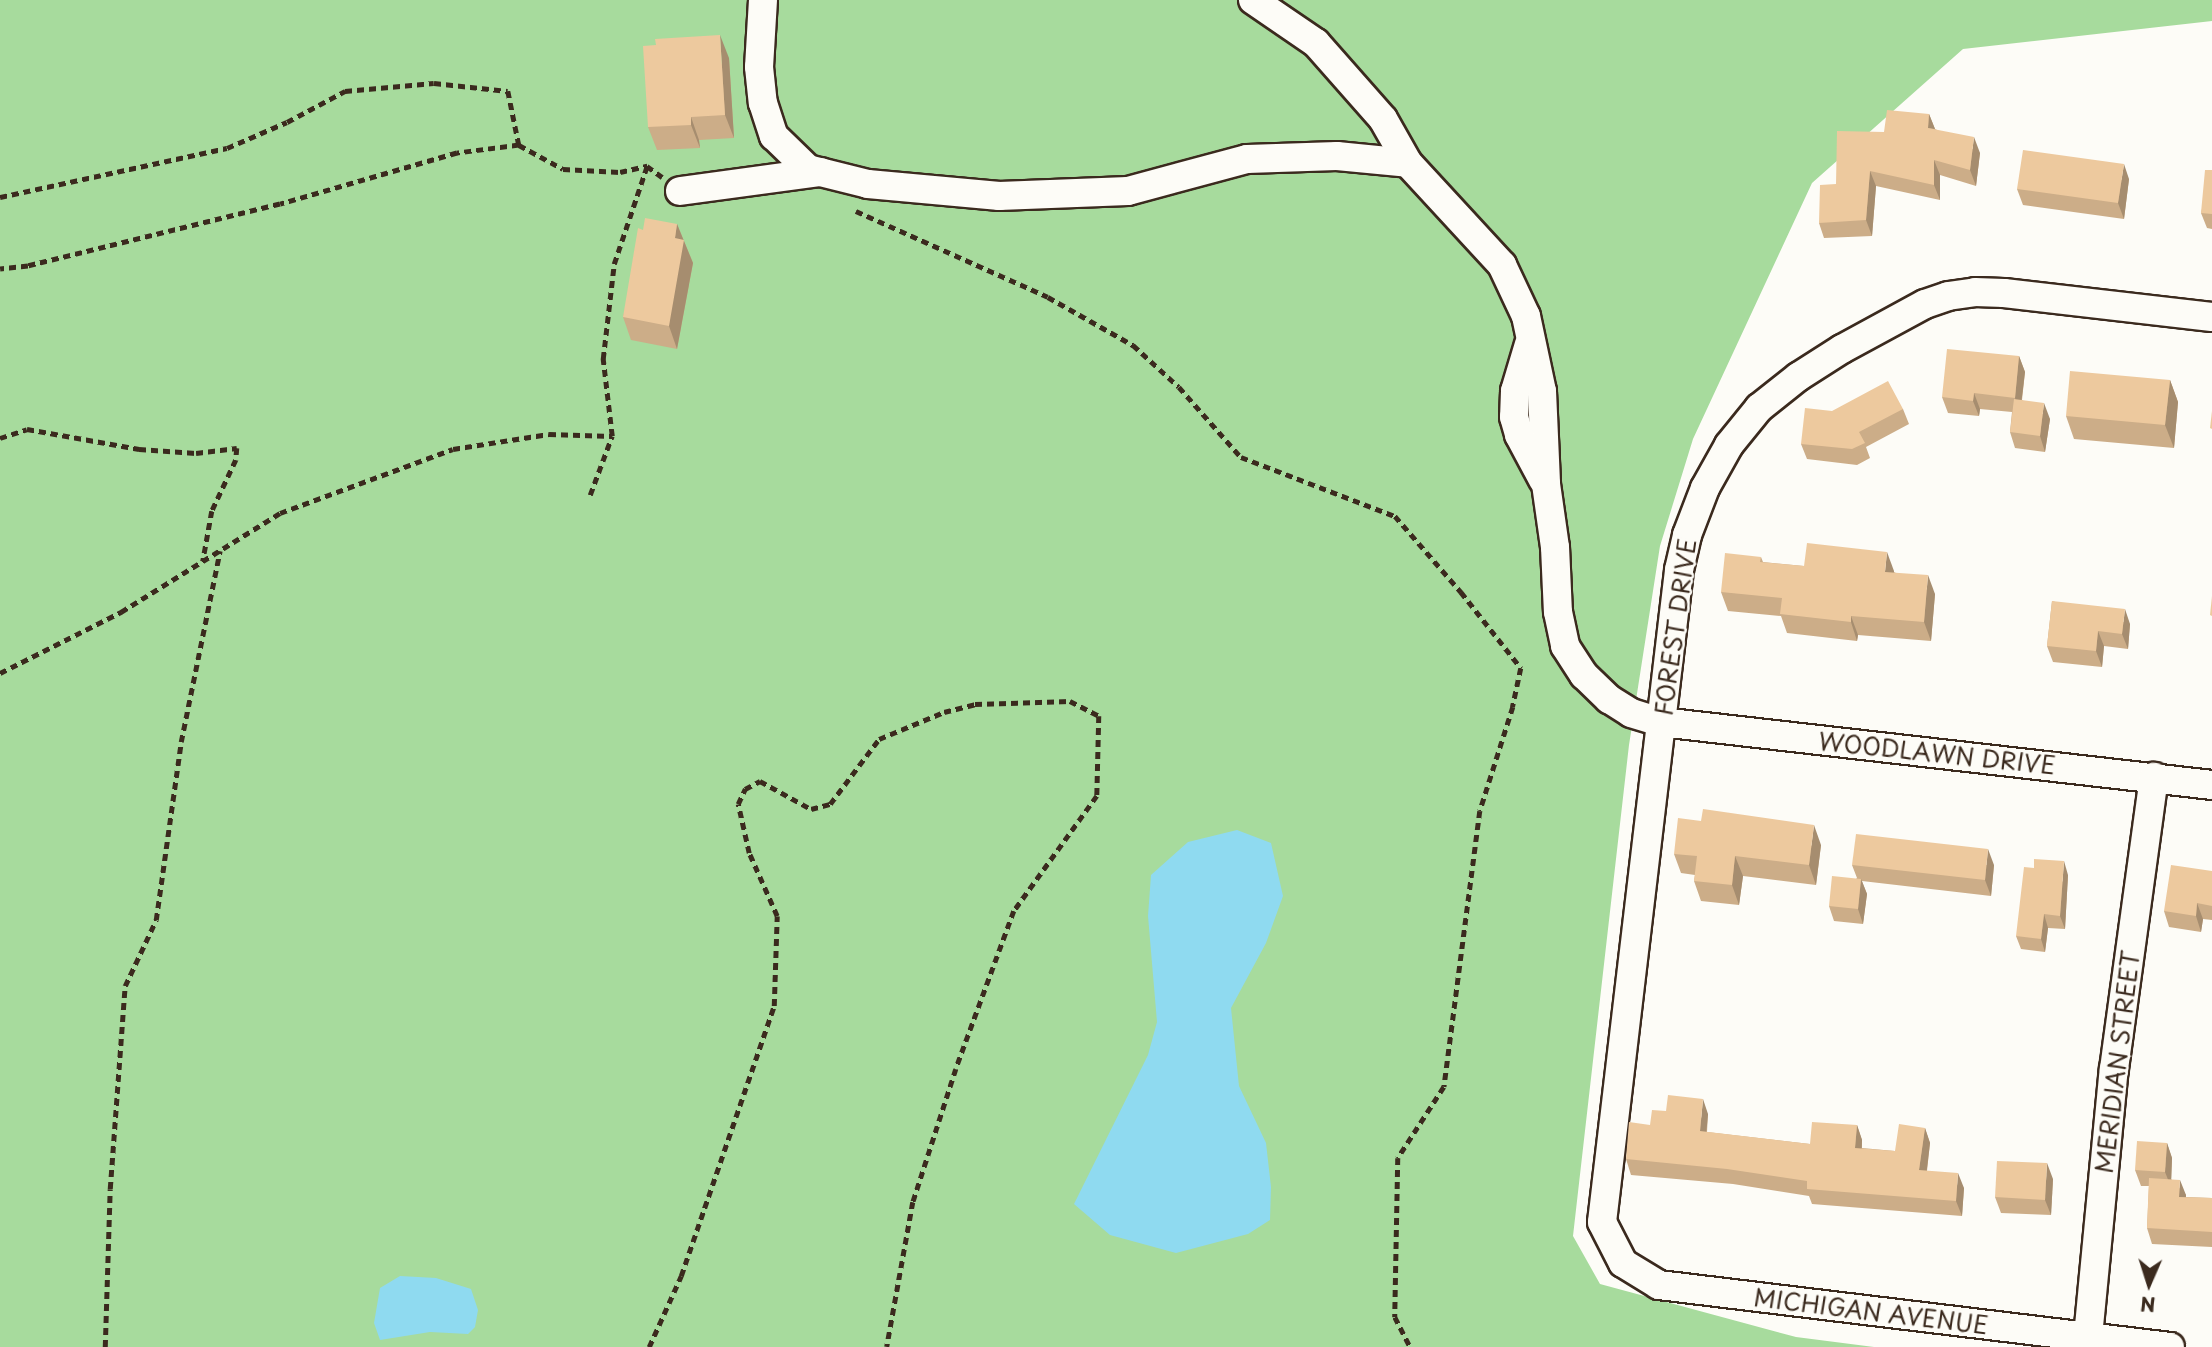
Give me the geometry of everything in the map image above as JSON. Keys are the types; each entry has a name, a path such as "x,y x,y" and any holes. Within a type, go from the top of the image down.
{"street":[{"path":"763,0 759,67 763,103 774,136 808,169 868,184 999,196 1128,191 1247,159 1337,156 1408,163"},
{"path":"1253,0 1316,43 1383,119 1408,163"},
{"name":"WOODLAWN DRIVE","path":"1408,163 1502,265 1526,316 1529,341 1515,391 1514,416 1519,435 1546,484 1555,547 1558,612 1564,646 1584,675 1609,699 1631,713 1661,722 2212,785"},
{"path":"680,191 821,172"},
{"name":"FOREST DRIVE","path":"1602,1222 1679,570 1687,535 1705,488 1729,446 1759,408 1798,377 1842,349 1925,304 1975,292 2212,317"},
{"name":"MERIDIAN STREET","path":"2087,1342 2114,1069 2154,778"},
{"name":"MICHIGAN AVENUE","path":"1602,1222 1623,1263 1659,1285 2087,1342 2171,1347"}],"path":[{"path":"0,197 228,148 287,122 345,91 434,83 508,92 519,145"},
{"path":"0,269 29,266 267,207 457,153 519,145 563,169 620,172 647,166 680,191"},
{"path":"590,495 612,436 603,359 614,264 647,166"},
{"path":"847,205 1048,297 1133,345 1179,387 1241,457 1395,516 1461,592 1521,668 1513,707 1480,811 1444,1087 1398,1158 1395,1317 1410,1347"},
{"path":"0,438 27,429 139,449 196,453 237,448 236,460 212,511 203,562"},
{"path":"0,673 121,612 280,513 453,449 550,434 612,436"},
{"path":"106,1347 110,1189 125,986 156,920 181,742 220,551"},
{"path":"649,1347 681,1276 774,1006 777,916 749,852 738,804 745,789 760,781 811,809 830,804 879,739 944,712 975,704 1070,701 1099,716 1097,796 1014,911 956,1069 913,1202 887,1347"}],"green space":[{"path":"0,0 2212,0 2212,21 1963,49 1812,183 1693,439 1660,546 1629,745 1573,1236 1600,1284 1796,1337 1874,1347 0,1347"}],"water":[{"path":"1237,830 1271,843 1283,896 1266,943 1231,1008 1239,1086 1266,1143 1271,1187 1270,1220 1248,1234 1176,1253 1110,1235 1074,1204 1148,1055 1157,1022 1148,916 1151,875 1188,842"},
{"path":"400,1276 436,1278 471,1289 478,1310 475,1327 468,1334 430,1332 380,1340 374,1323 380,1288"}],"building":[{"path":"720,35 725,115 691,117 691,125 648,127 643,46 656,45 655,39"},
{"path":"1887,110 1929,114 1928,128 1974,137 1970,170 1934,160 1934,185 1870,171 1866,220 1819,223 1820,185 1836,184 1837,131 1884,132"},
{"path":"2023,150 2124,164 2118,203 2017,189"},
{"path":"2205,170 2212,170 2212,214 2201,213"},
{"path":"645,218 677,224 675,238 684,240 669,326 623,317 638,228 643,230"},
{"path":"1947,349 2019,356 2015,398 1974,393 1973,401 1942,397"},
{"path":"2070,371 2170,380 2165,425 2066,416"},
{"path":"1888,381 1903,409 1859,432 1865,443 1852,449 1801,444 1805,408 1832,411"},
{"path":"2014,399 2044,403 2040,436 2010,432"},
{"path":"1807,543 1887,552 1885,572 1928,575 1924,622 1851,616 1851,622 1780,614 1782,598 1721,592 1725,553 1761,557 1760,562 1804,566"},
{"path":"2052,601 2125,609 2122,634 2098,631 2096,651 2047,646"},
{"path":"1703,809 1814,825 1809,865 1735,856 1732,885 1694,881 1697,856 1674,854 1678,818 1701,821"},
{"path":"1856,834 1988,849 1985,880 1852,865"},
{"path":"2034,859 2064,861 2060,916 2044,914 2041,939 2016,936 2024,867 2034,868"},
{"path":"2171,865 2212,871 2212,906 2197,903 2196,916 2164,911"},
{"path":"1832,876 1861,879 1858,909 1829,906"},
{"path":"1668,1095 1703,1099 1700,1131 1810,1144 1812,1122 1857,1125 1855,1148 1895,1151 1899,1124 1925,1128 1919,1170 1958,1173 1956,1201 1807,1189 1807,1181 1727,1169 1626,1159 1629,1122 1650,1125 1652,1110 1666,1111"},
{"path":"2137,1141 2167,1143 2165,1172 2135,1170"},
{"path":"1997,1161 2047,1163 2045,1200 1995,1197"},
{"path":"2149,1178 2180,1180 2179,1197 2212,1198 2212,1232 2147,1228"}]}
